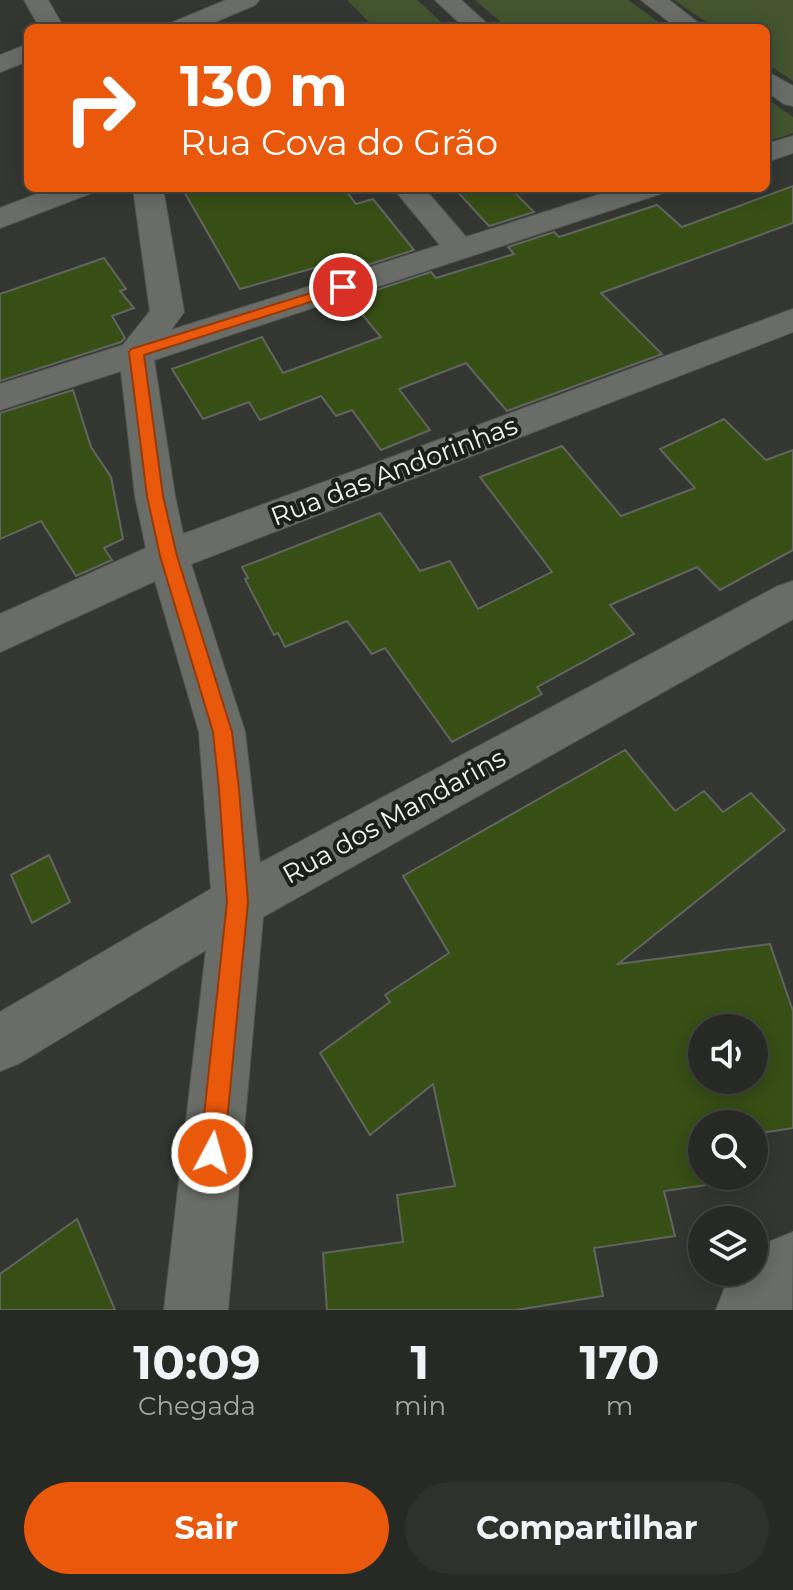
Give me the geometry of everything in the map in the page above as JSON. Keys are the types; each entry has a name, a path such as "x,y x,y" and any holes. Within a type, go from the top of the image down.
{"street":[{"path":"447,0 475,24"},
{"path":"653,0 687,24"},
{"path":"38,1 50,24"},
{"path":"194,24 249,8"},
{"path":"0,64 24,54"},
{"path":"770,82 793,98"},
{"path":"770,152 793,144"},
{"path":"0,219 69,192"},
{"path":"149,192 167,312 136,352 155,496 168,556 222,732 238,902 196,1310"},
{"path":"411,192 461,250"},
{"path":"0,397 638,192"},
{"name":"Rua das Andorinhas","path":"0,634 168,556 793,320"},
{"name":"Rua dos Mandarins","path":"0,1043 238,902 793,598"},
{"path":"748,1310 793,1263"}],"green space":[{"path":"347,0 417,0 444,24 371,24"},
{"path":"475,0 628,0 661,24 503,24"},
{"path":"674,0 793,0 793,81 770,66 770,24 709,24"},
{"path":"770,101 793,117 793,133 770,141"}],"building":[{"path":"793,186 793,223 601,293 662,354 507,411 466,363 399,389 430,430 381,450 352,410 336,416 321,396 260,420 249,402 203,419 172,369 262,337 283,373 381,337 349,299 431,272 436,278 514,254 508,247 554,232 559,237 657,205 682,227"},
{"path":"184,192 347,192 356,204 373,199 414,250 330,277 321,266 240,289"},
{"path":"458,192 514,192 534,212 489,226"},
{"path":"104,258 126,289 120,291 134,308 112,316 125,338 121,342 0,381 0,294"},
{"path":"73,390 91,447 111,477 123,539 104,548 112,560 76,576 41,521 0,539 0,413"},
{"path":"724,419 766,460 793,450 793,550 720,590 697,567 610,605 634,634 537,687 542,694 452,742 385,648 372,654 347,621 285,647 278,633 274,635 245,579 248,578 242,567 380,513 420,571 450,561 478,609 552,572 480,477 562,446 621,516 695,488 660,449"},
{"path":"625,750 675,811 704,791 723,812 751,793 785,830 618,964 770,944 793,1011 793,1128 768,1132 768,1110 688,1110 688,1188 664,1191 675,1236 594,1248 603,1296 516,1310 327,1310 323,1253 403,1242 397,1195 455,1186 433,1084 370,1135 320,1053 390,1002 385,995 449,953 403,876"},
{"path":"49,855 70,902 32,923 11,875"},
{"path":"77,1219 115,1310 0,1310 0,1274"}],"route":[{"path":"212,1153 238,902 229,789 222,732 168,556 155,496 136,352 343,287"}]}
